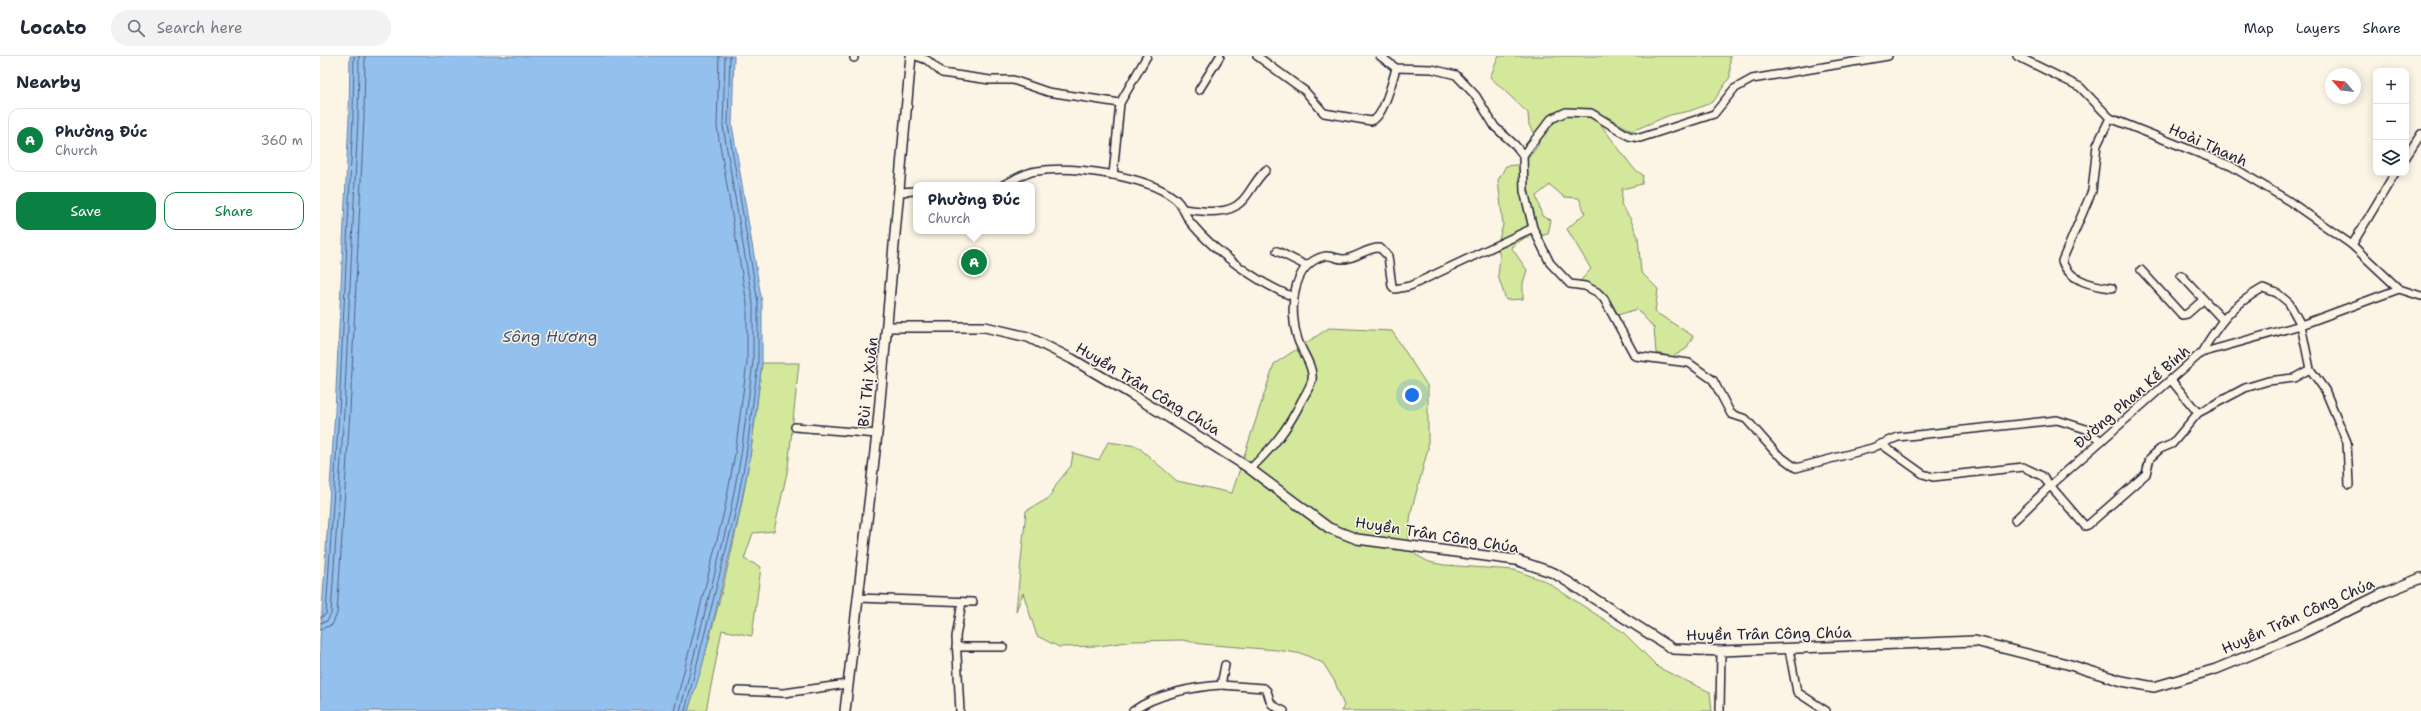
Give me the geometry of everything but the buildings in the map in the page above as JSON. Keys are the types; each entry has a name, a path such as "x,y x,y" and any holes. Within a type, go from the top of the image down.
{"street":[{"name":"Bùi Thị Xuân","path":"845,711 877,434 911,56"},
{"path":"916,56 927,60 942,73 990,80 1013,80 1048,92 1120,103"},
{"path":"1113,175 1120,103 1147,56"},
{"path":"1199,90 1220,56"},
{"path":"1256,56 1305,91 1324,113 1371,121 1376,119 1387,96 1396,68"},
{"path":"1380,56 1396,68 1432,69 1456,75 1476,96 1495,127 1515,145 1523,155 1524,191 1533,228 1550,263 1570,284 1585,286 1597,292 1604,299 1635,356 1689,363 1713,380 1731,414 1746,419 1776,453 1796,468 1881,444 1898,437 2057,420 2086,428 2102,441"},
{"path":"1523,155 1551,120 1566,112 1591,113 1629,136 1640,138 1714,114 1734,89 1752,79 1888,56"},
{"name":"Hoài Thanh","path":"2017,56 2080,87 2110,118 2231,166 2289,202 2352,245 2399,289 2421,296"},
{"path":"2110,118 2097,145 2092,191 2062,261 2069,272 2088,285 2112,288"},
{"path":"2409,152 2421,134"},
{"path":"1010,182 1027,173 1059,168 1134,178 1168,194 1179,202 1191,223 1223,252 1262,281 1294,297"},
{"path":"1183,209 1211,212 1234,207 1243,201 1257,179 1266,170"},
{"path":"2352,245 2393,176"},
{"path":"899,192 913,191"},
{"path":"1250,470 1272,448 1288,427 1311,382 1311,370 1294,326 1292,311 1294,297 1299,281 1308,266 1326,256 1344,259 1371,248 1380,248 1388,256 1392,286 1398,289 1410,286 1533,228"},
{"path":"1277,251 1308,266"},
{"path":"2140,270 2182,315 2187,314 2203,300"},
{"path":"2181,275 2222,319"},
{"path":"2201,353 2222,319 2250,295 2263,288 2277,293 2289,303 2301,325 2310,369 2325,390 2347,442 2349,485"},
{"name":"Đường Phan Kế Bính","path":"2015,520 2050,486 2201,353 2301,325 2399,289"},
{"name":"Huyền Trân Công Chúa","path":"887,327 985,327 1028,337 1072,359 1131,394 1250,470 1329,528 1357,540 1516,560 1554,573 1673,649 1721,651 1975,641 2067,664 2122,681 2154,687 2216,669 2301,634 2384,593 2421,578"},
{"path":"1881,444 1916,470 1933,477 2023,467 2042,476 2086,526 2146,474 2150,458 2160,449 2172,444 2198,413 2245,388 2268,381 2294,378 2310,369"},
{"path":"2171,380 2198,413"},
{"path":"795,428 877,434"},
{"path":"857,598 973,602"},
{"path":"960,711 956,647 962,602"},
{"path":"956,647 1003,647"},
{"path":"1790,649 1797,692 1826,711"},
{"path":"1720,711 1721,651"},
{"path":"1221,685 1225,665"},
{"path":"738,691 784,692 847,684"},
{"path":"1133,711 1151,700 1208,686 1221,685 1264,688 1267,691 1270,704 1284,711"}],"green space":[{"path":"1499,56 1730,56 1730,77 1713,102 1690,111 1670,115 1632,131 1606,116 1601,125 1634,169 1643,175 1642,184 1622,189 1621,205 1630,218 1638,237 1641,272 1658,289 1655,312 1693,336 1686,349 1672,357 1656,353 1654,328 1637,309 1618,315 1607,294 1576,286 1591,269 1567,229 1585,213 1579,198 1564,197 1550,185 1536,196 1542,216 1551,220 1548,234 1523,239 1511,247 1527,270 1523,283 1523,299 1506,300 1498,276 1500,257 1497,246 1503,225 1498,180 1506,166 1524,164 1539,144 1529,125 1528,113 1490,77"},
{"path":"1329,328 1392,331 1428,387 1428,449 1411,512 1408,540 1416,555 1429,562 1444,565 1514,570 1545,581 1623,632 1659,668 1710,692 1712,711 1341,711 1344,706 1335,682 1323,663 1303,654 1277,650 1201,644 1183,640 1134,641 1099,646 1059,647 1037,636 1023,593 1016,611 1026,511 1049,498 1058,482 1071,466 1073,453 1099,460 1108,442 1137,446 1177,481 1232,493 1274,364"},
{"path":"762,363 799,363 788,468 774,531 753,533 744,559 761,567 752,636 722,630 706,711 688,711 715,617 745,488"}],"water":[{"name":"Sông Hương","path":"350,56 734,56 732,125 762,303 762,363 750,457 739,515 702,667 688,711 320,711 320,642 335,411 349,118"}],"place":[{"name":"Phường Đúc","path":"974,262"}]}
